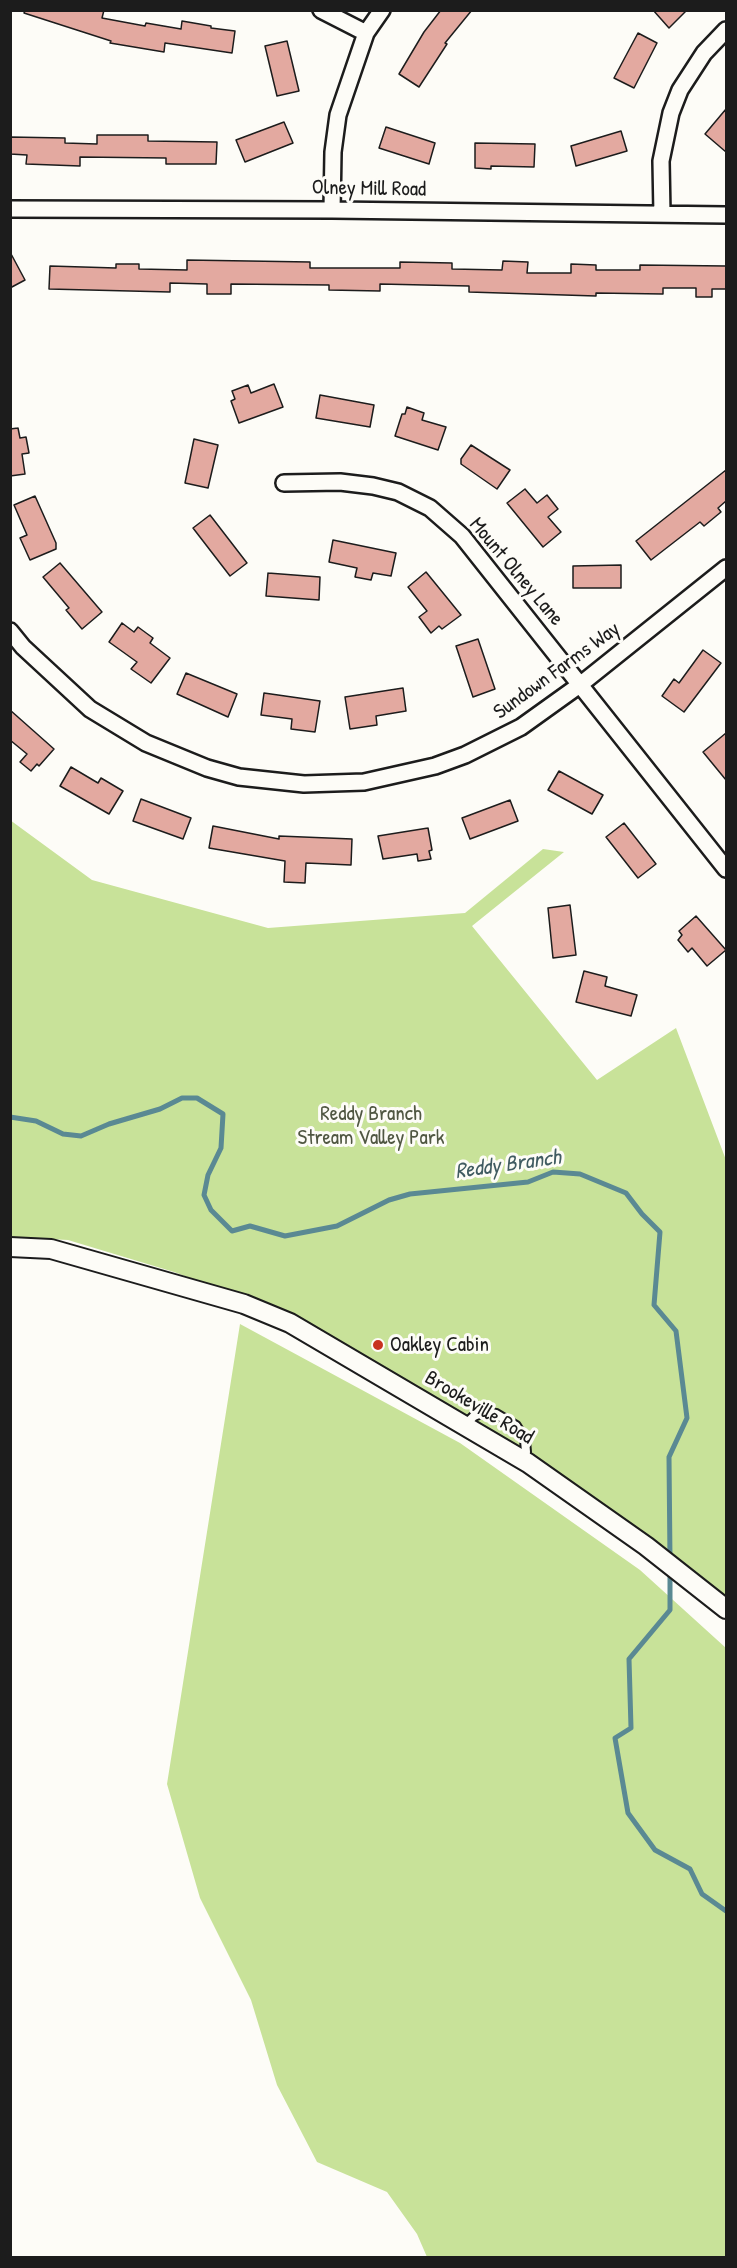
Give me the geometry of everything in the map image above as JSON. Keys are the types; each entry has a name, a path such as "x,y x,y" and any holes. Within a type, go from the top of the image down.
{"street":[{"path":"321,10 366,33"},
{"path":"332,210 333,152 338,115 366,33 382,10"},
{"path":"662,214 661,161 670,113 680,90 704,52 726,30"},
{"name":"Olney Mill Road","path":"10,209 726,215"},
{"name":"Mount Olney Lane","path":"284,483 340,482 373,486 398,492 430,508 462,536 726,869"},
{"name":"Sundown Farms Way","path":"10,631 23,647 90,709 146,743 207,768 239,777 304,784 364,782 435,766 465,755 521,727 581,684 726,568"},
{"name":"Brookeville Road","path":"10,1247 51,1249 244,1304 290,1323 524,1461 646,1546 721,1604"}],"lane":[{"path":"465,1425 474,1416 484,1412 496,1414 516,1426 525,1440 524,1461"}],"green space":[{"name":"Reddy Branch Stream Valley Park","path":"10,820 92,880 268,928 465,913 543,849 564,852 472,926 597,1080 676,1028 726,1160 726,1610 610,1514 364,1370 306,1343 307,1321 174,1272 68,1240 11,1237"},
{"path":"240,1324 460,1443 640,1570 726,1648 726,2257 427,2257 417,2234 387,2192 317,2162 277,2085 251,2000 200,1898 167,1784"}],"building":[{"path":"25,10 104,10 102,18 145,26 146,23 181,29 182,21 211,26 211,28 235,31 232,53 165,43 164,52 110,43 111,41 24,13"},
{"path":"441,10 472,10 445,43 447,44 419,87 399,74 424,32"},
{"path":"653,10 687,10 669,28"},
{"path":"638,33 657,43 634,88 614,78"},
{"path":"287,41 299,91 277,96 265,46"},
{"path":"726,109 726,152 705,134"},
{"path":"284,122 293,143 245,162 236,140"},
{"path":"386,127 435,143 429,164 379,148"},
{"path":"621,131 627,151 576,166 571,146"},
{"path":"97,135 148,135 148,141 217,142 216,164 166,164 166,158 80,157 80,166 26,164 27,155 10,154 10,137 65,138 65,143 97,144"},
{"path":"475,143 535,144 534,167 475,168"},
{"path":"10,252 25,280 10,288"},
{"path":"187,260 310,262 310,268 400,268 400,262 452,263 452,269 502,270 503,261 528,262 527,273 571,273 571,264 596,265 596,270 640,270 640,265 726,266 726,289 712,289 712,297 696,297 696,288 663,288 663,294 596,293 596,296 469,292 469,286 380,284 380,291 329,290 329,285 231,284 231,294 207,294 207,284 170,283 170,292 49,289 50,266 116,268 116,264 139,264 139,269 187,270"},
{"path":"274,384 283,407 239,423 231,401 235,399 232,391 248,385 251,393"},
{"path":"320,395 374,405 370,427 316,418"},
{"path":"407,407 424,413 422,420 446,427 438,450 395,436 402,414 405,414"},
{"path":"18,428 20,438 26,437 29,453 22,454 25,474 10,476 10,429"},
{"path":"194,439 218,445 208,488 185,483"},
{"path":"471,445 510,470 497,489 461,464 461,459"},
{"path":"726,470 726,501 718,508 721,512 704,526 700,522 651,560 636,541"},
{"path":"525,489 537,503 547,495 558,509 548,517 561,532 543,547 507,503"},
{"path":"35,496 56,543 56,549 30,560 20,538 27,535 14,505"},
{"path":"210,515 247,563 230,576 193,528"},
{"path":"333,540 396,553 391,576 373,573 371,580 355,577 357,568 329,562"},
{"path":"60,563 102,612 82,629 66,610 69,608 43,577"},
{"path":"621,565 621,588 573,588 573,566"},
{"path":"426,572 461,615 442,629 439,626 431,633 419,617 427,611 408,587"},
{"path":"268,573 320,577 319,600 266,596"},
{"path":"122,623 134,632 138,627 153,638 150,643 170,658 151,683 131,669 137,662 109,642"},
{"path":"478,639 495,689 473,697 456,646"},
{"path":"703,650 721,663 684,712 662,696 674,679 679,683"},
{"path":"186,673 237,694 228,717 177,694"},
{"path":"403,688 406,711 376,716 377,725 350,729 345,697"},
{"path":"264,693 320,701 315,732 291,729 292,719 261,715"},
{"path":"10,710 54,749 39,766 37,764 31,771 20,762 27,754 10,740"},
{"path":"726,733 726,780 703,752"},
{"path":"71,767 98,783 101,778 123,791 109,814 60,786"},
{"path":"559,771 603,795 592,814 548,790"},
{"path":"141,799 191,818 183,839 133,821"},
{"path":"510,800 518,821 470,839 462,818"},
{"path":"624,823 656,864 638,878 606,837"},
{"path":"213,826 279,839 279,836 352,839 351,865 306,863 305,883 284,882 285,861 209,848"},
{"path":"428,828 432,850 429,851 431,859 418,861 417,854 383,859 378,836"},
{"path":"570,905 576,955 553,958 548,908"},
{"path":"696,916 726,950 707,966 692,948 688,952 678,940 682,935 679,931"},
{"path":"584,971 607,977 605,986 637,995 631,1016 576,1002"}],"waterway":[{"name":"Reddy Branch","path":"10,1117 36,1121 63,1134 81,1136 109,1124 160,1109 182,1098 197,1098 223,1114 221,1148 208,1175 204,1195 211,1210 232,1231 250,1226 285,1236 337,1226 389,1200 410,1194 528,1182 553,1172 580,1174 626,1193 660,1232 654,1305 676,1331 687,1418 669,1457 670,1560"},
{"name":"Reddy Branch","path":"670,1569 670,1610 629,1659 631,1728 615,1738 628,1813 655,1850 690,1869 702,1894 726,1911"}],"place":[{"name":"Oakley Cabin","path":"378,1345"}]}
